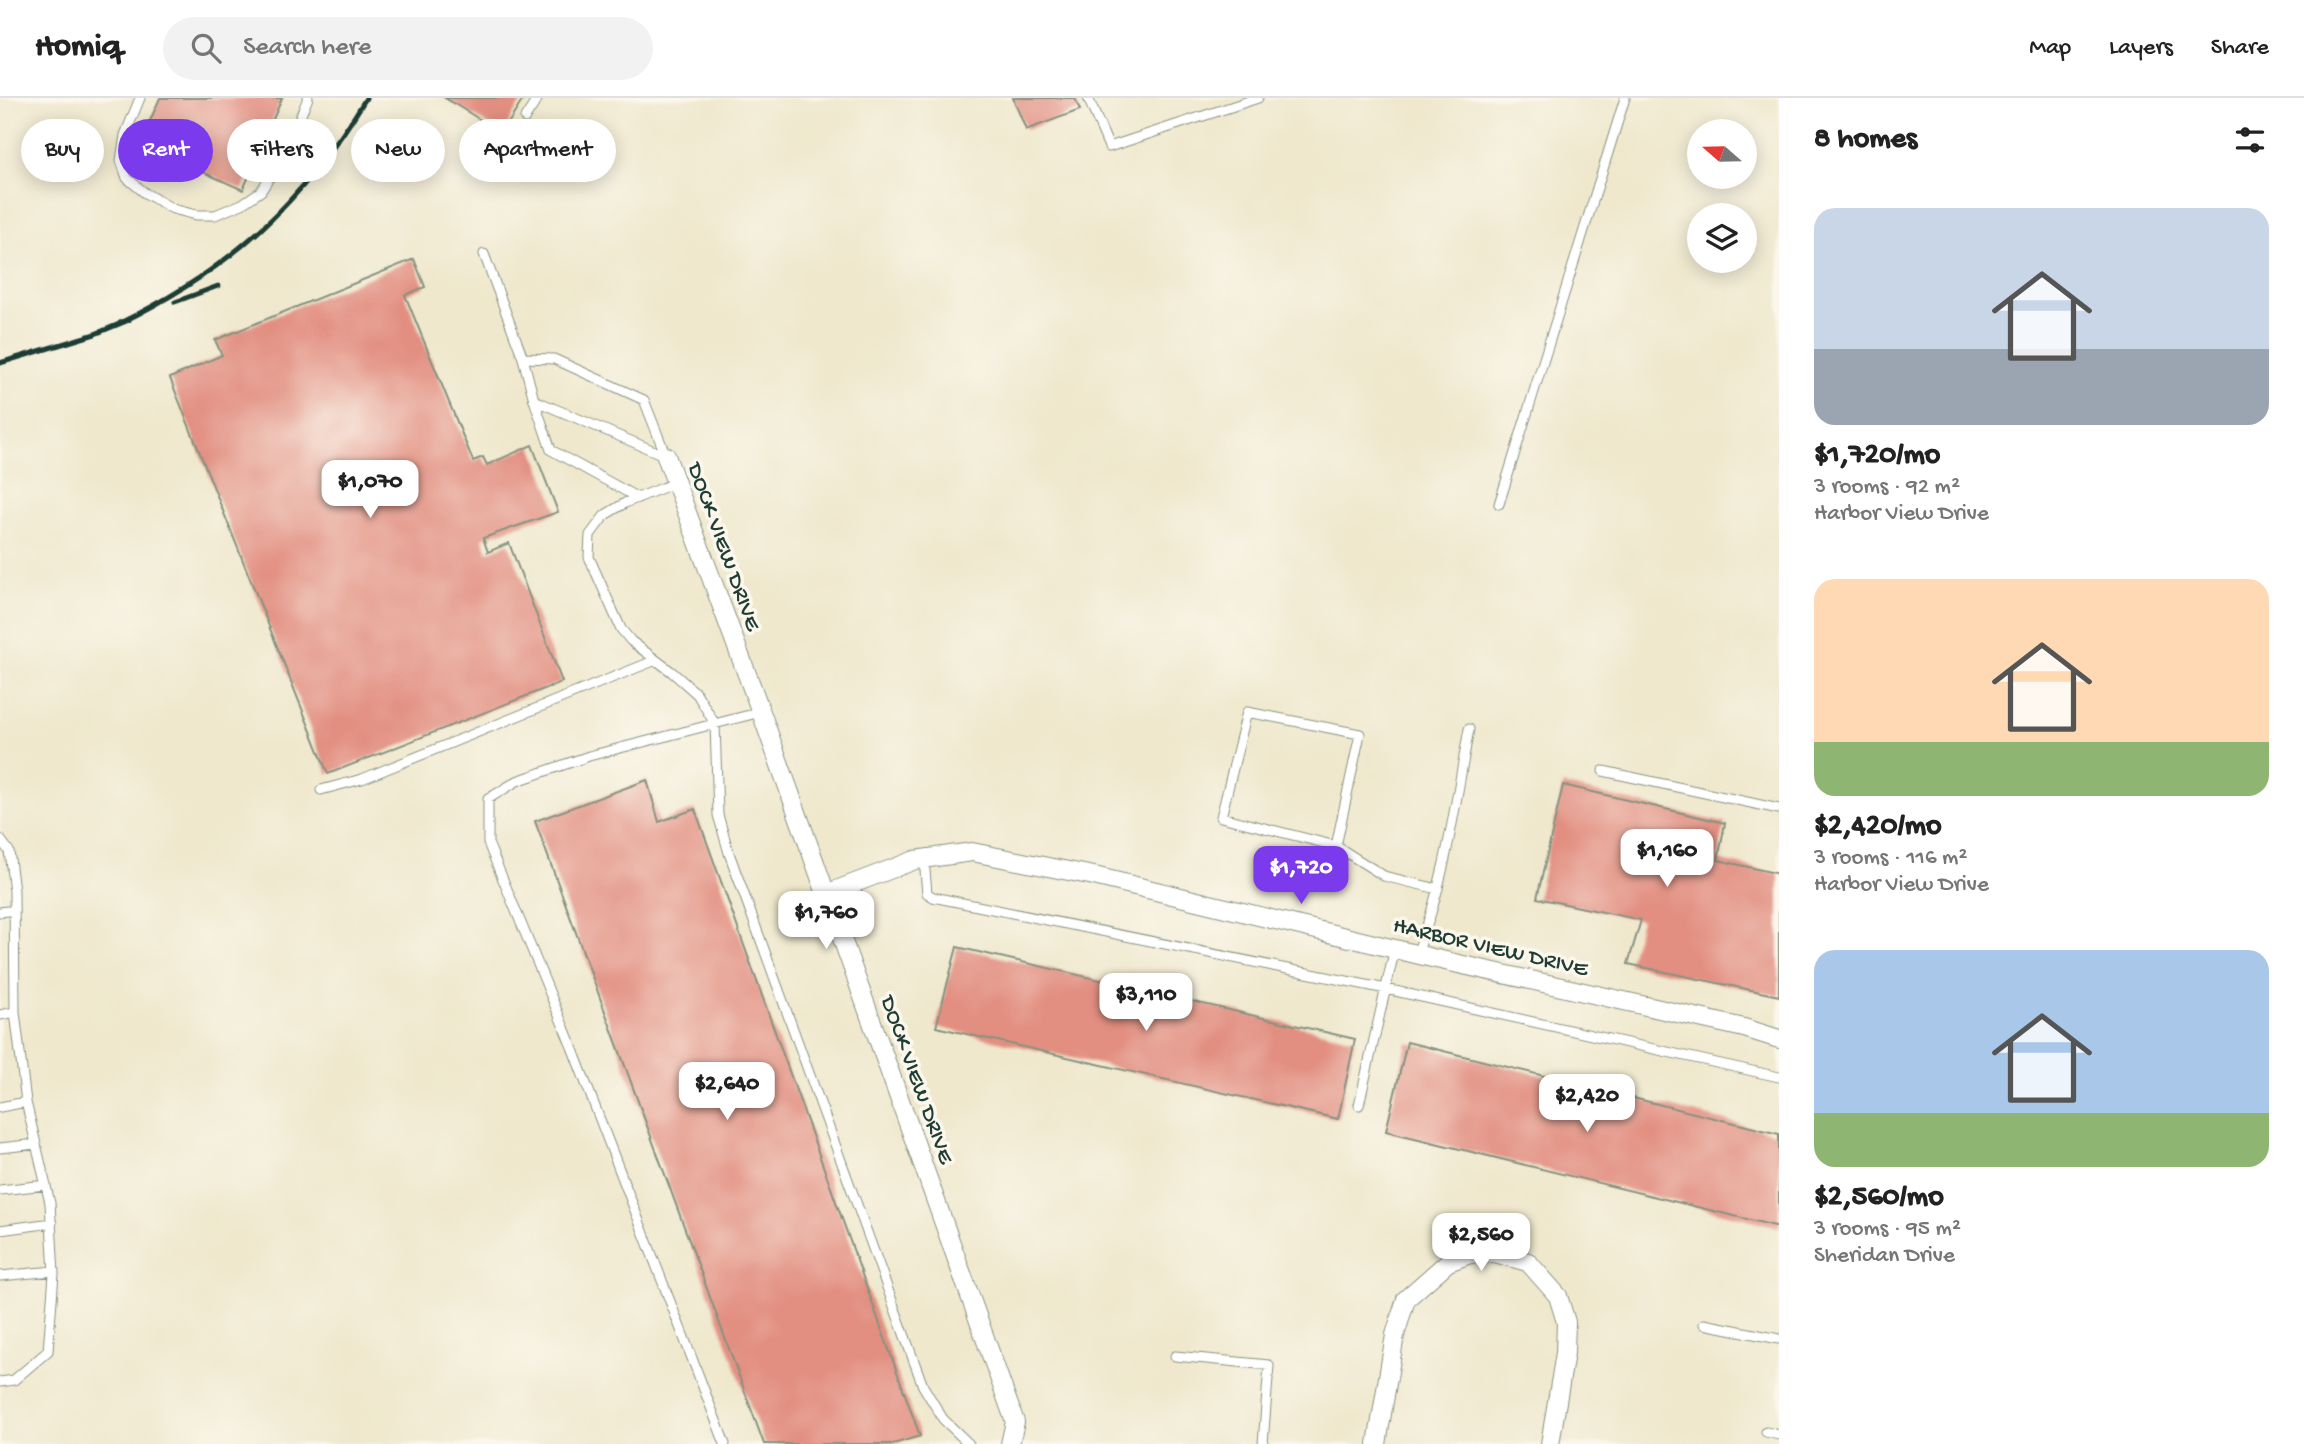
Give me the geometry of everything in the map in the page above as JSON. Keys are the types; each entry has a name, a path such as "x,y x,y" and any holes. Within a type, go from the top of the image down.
{"street":[{"name":"DOCK VIEW DRIVE","path":"666,456 827,894 1015,1422 1010,1444"},
{"name":"HARBOR VIEW DRIVE","path":"827,894 915,860 972,852 1094,876 1418,954 1744,1028 1779,1039"},
{"path":"1377,1444 1395,1335 1406,1299 1448,1262 1469,1254 1495,1253 1528,1262 1558,1296 1566,1322 1565,1353 1550,1444"}],"lane":[{"path":"140,98 125,135 121,160 127,178 145,193 173,209 196,215 215,215 242,204 261,191 286,151 308,98"},
{"path":"525,118 538,98"},
{"path":"1088,98 1109,147 1258,98"},
{"path":"1499,504 1625,98"},
{"path":"484,254 523,358 551,450 638,498"},
{"path":"523,358 554,359 644,400 666,456"},
{"path":"534,400 666,456"},
{"path":"677,482 605,515 590,535 589,557 621,629 631,641 697,694 715,724 718,815 729,853 923,1386 943,1419 969,1444"},
{"path":"321,790 362,779 656,660"},
{"path":"725,1444 572,1047 488,843 488,799 517,781 589,755 761,712"},
{"path":"1336,846 1360,734 1247,712 1221,817 1336,846 1384,876 1438,889"},
{"path":"1418,954 1438,889 1469,729"},
{"path":"1604,771 1779,809"},
{"path":"0,839 9,851 14,910 15,1012 26,1102 46,1185 52,1223 54,1270 48,1351 14,1380 0,1382"},
{"path":"924,859 927,892 933,897 1386,989 1779,1077"},
{"path":"0,912 14,910"},
{"path":"1359,1105 1395,948"},
{"path":"0,1015 15,1012"},
{"path":"0,1107 26,1102"},
{"path":"0,1148 36,1144"},
{"path":"0,1190 46,1185"},
{"path":"0,1230 52,1223"},
{"path":"0,1276 54,1270"},
{"path":"1704,1324 1779,1339"},
{"path":"1175,1356 1269,1364 1263,1444"},
{"path":"1766,1432 1779,1435"}],"building":[{"path":"160,98 282,98 273,119 227,119 227,182 246,182 243,190 213,177 213,119 151,119"},
{"path":"445,98 524,98 511,119 479,119"},
{"path":"1013,98 1075,98 1080,110 1026,130"},
{"path":"414,259 425,287 405,295 473,461 483,457 487,465 532,445 558,512 483,538 488,552 509,543 562,682 328,774 170,378 222,355 215,340"},
{"path":"647,780 659,822 695,809 920,1436 893,1444 764,1444 535,821"},
{"path":"1563,785 1725,823 1718,860 1779,874 1779,996 1628,964 1641,920 1537,898"},
{"path":"957,947 1355,1039 1338,1119 936,1027"},
{"path":"1407,1042 1779,1134 1779,1227 1386,1131"}],"railway":[{"path":"120,323 196,280 261,230 316,170 366,98"},
{"path":"175,302 218,286"},
{"path":"0,363 95,334 129,320"}]}
